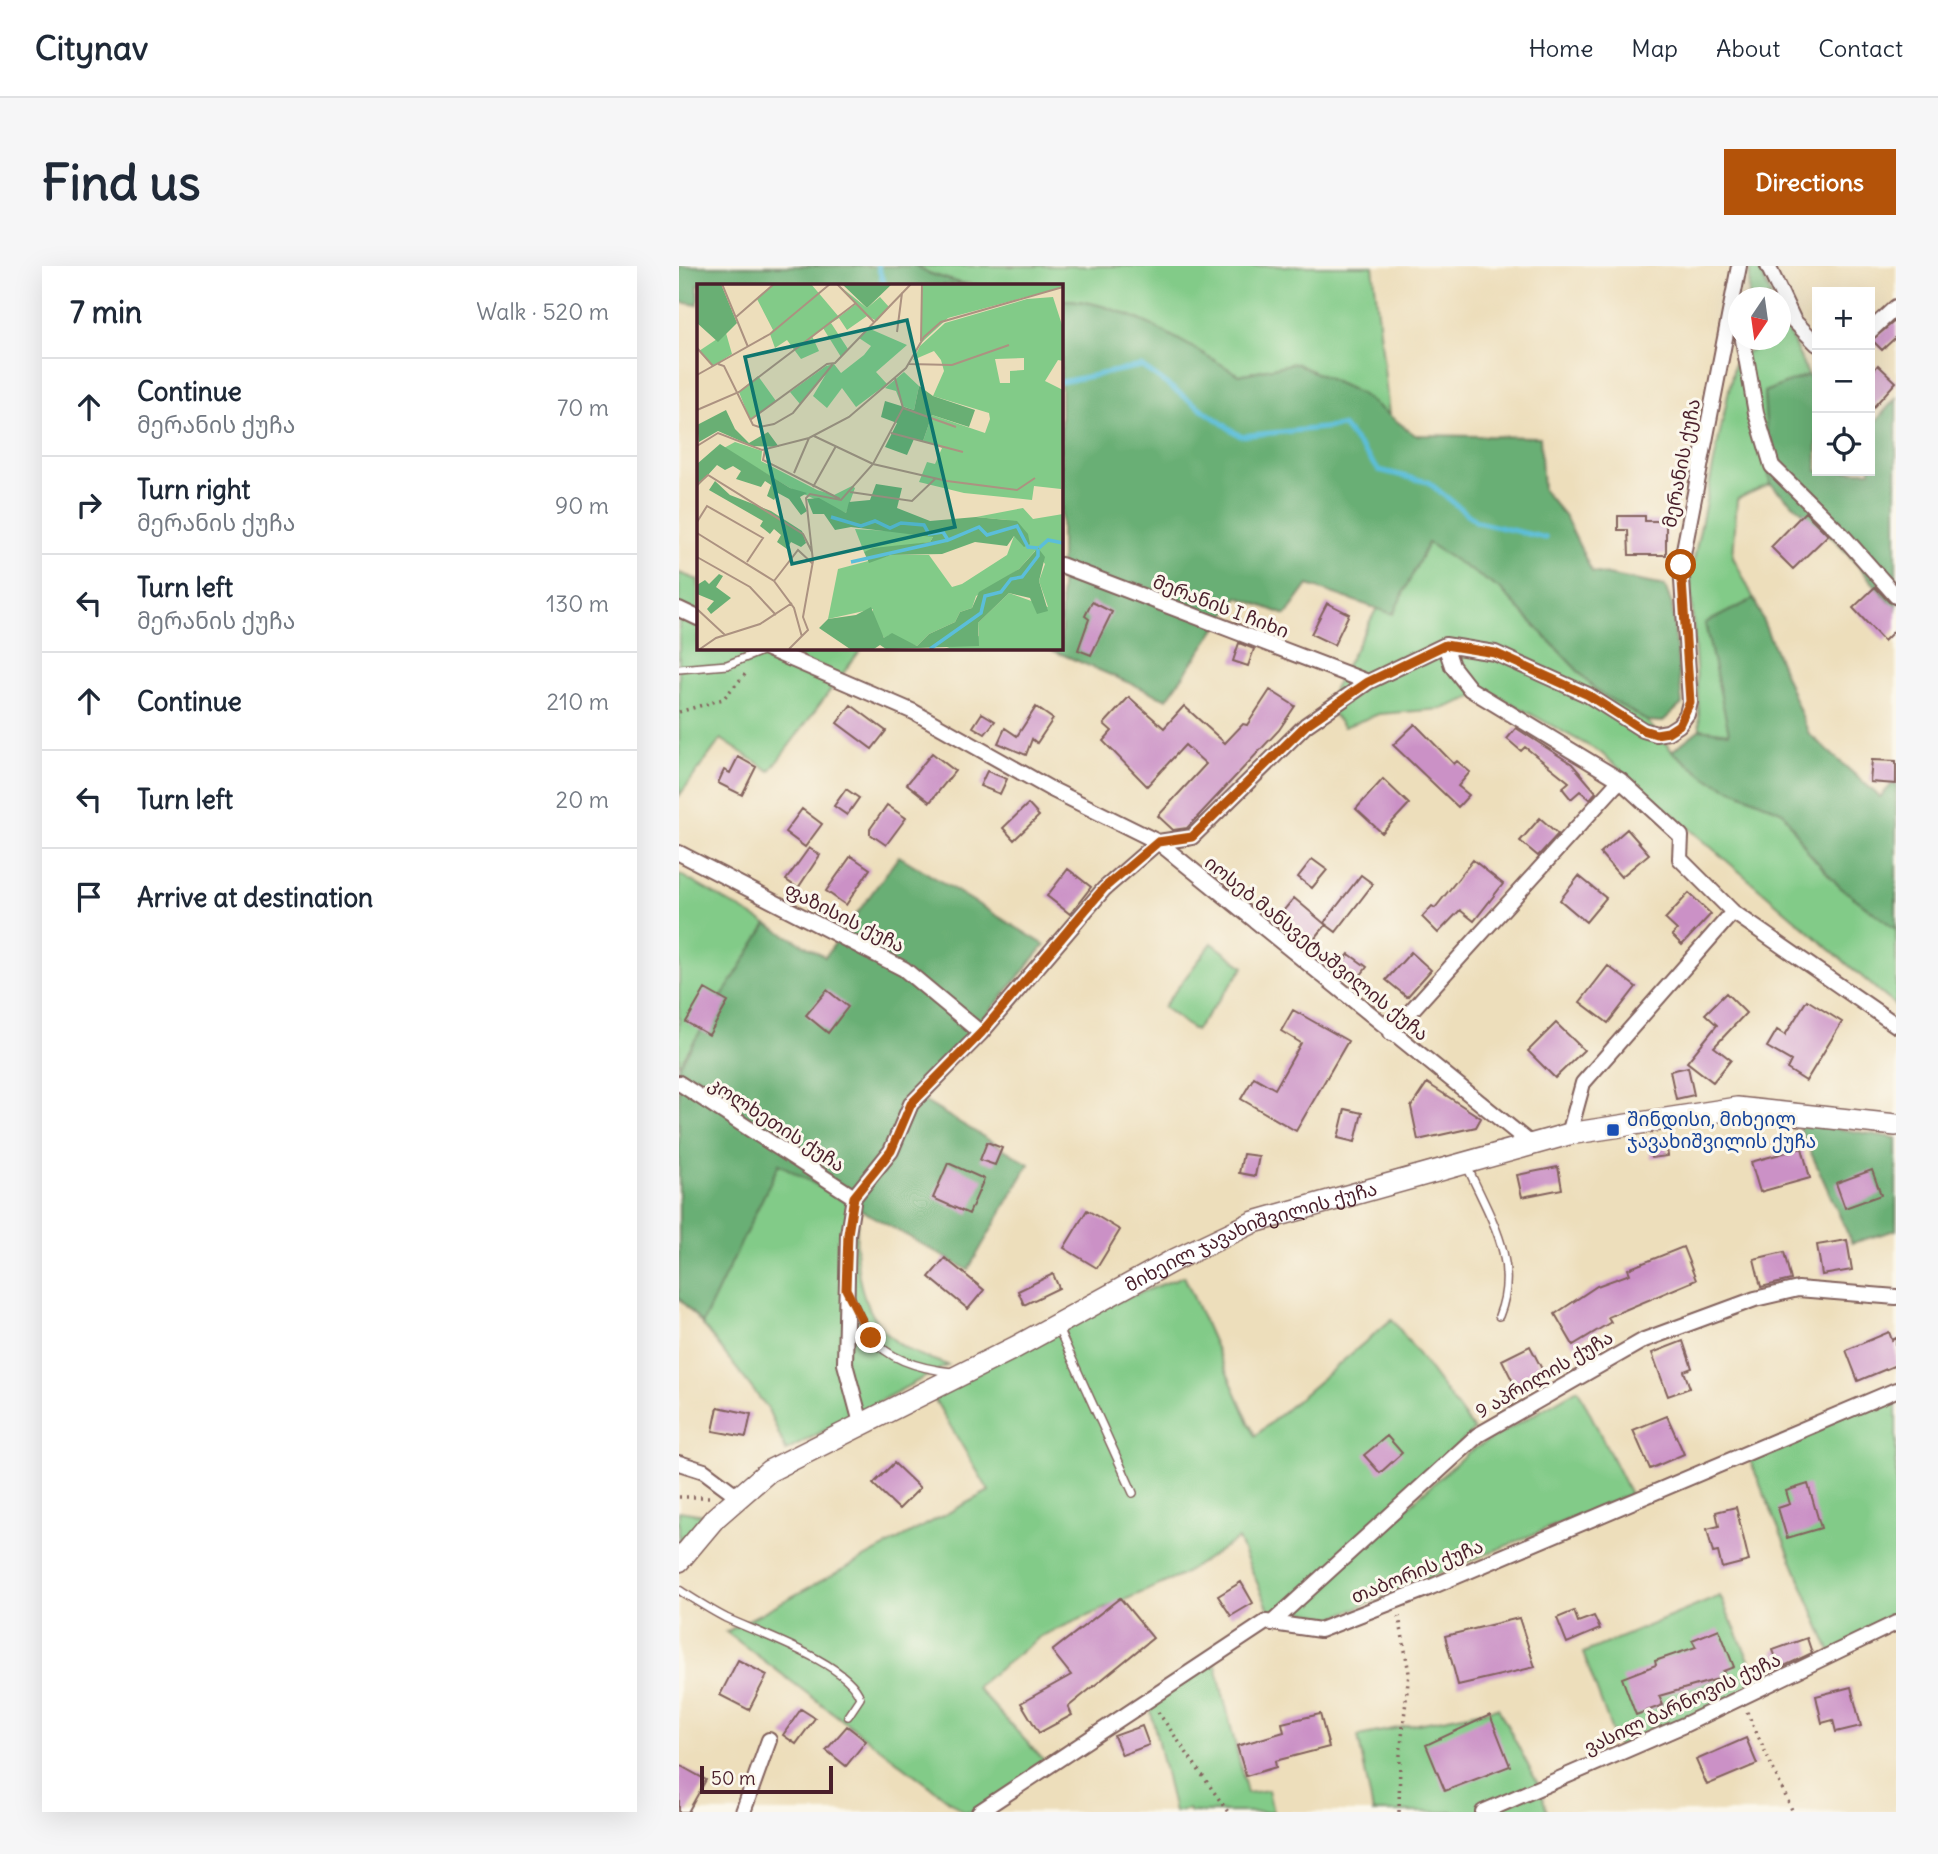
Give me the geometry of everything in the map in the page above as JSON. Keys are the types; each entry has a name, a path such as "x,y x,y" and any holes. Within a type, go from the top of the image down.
{"main road":[{"name":"მიხეილ ჯავახიშვილის ქუჩა","path":"679,1561 715,1518 769,1471 963,1373 1174,1260 1254,1222 1569,1134 1737,1108 1896,1125"}],"street":[{"name":"მერანის ქუჩა","path":"1736,287 1739,266"},
{"path":"1768,266 1794,321 1812,339"},
{"path":"1875,326 1896,307"},
{"name":"მერანის ქუჩა","path":"1445,645 1495,653 1588,695 1643,730 1656,734 1668,732 1679,725 1690,702 1681,565 1728,326"},
{"path":"1744,350 1756,413 1772,466 1842,534 1896,596"},
{"name":"მერანის I ჩიხი","path":"1062,565 1368,682"},
{"path":"679,609 697,618"},
{"path":"862,1423 845,1364 848,1234 854,1197 891,1151 911,1104 981,1033 1104,888 1158,842 1192,837 1306,725 1368,682 1445,645 1452,666 1470,689 1621,780 1681,836 1679,859 1733,912 1896,1025"},
{"name":"იოსებ მანსვეტაშვილის ქუჩა","path":"769,649 914,712 1049,788 1158,842 1391,1034 1531,1144"},
{"path":"1391,1034 1621,780"},
{"name":"ფაზისის ქუჩა","path":"679,853 904,970 981,1033"},
{"path":"1569,1134 1583,1083 1733,912"},
{"name":"კოლხეთის ქუჩა","path":"679,1083 854,1197"},
{"name":"9 აპრილის ქუჩა","path":"1274,1621 1478,1434 1644,1340 1755,1299 1798,1289 1896,1297"},
{"name":"თაბორის ქუჩა","path":"1274,1621 1307,1630 1320,1630 1397,1601 1896,1390"},
{"path":"679,1463 704,1471 739,1497"},
{"path":"979,1812 1266,1622 1274,1621"},
{"name":"ვასილ ბარნოვის ქუჩა","path":"1483,1812 1741,1698 1896,1623"},
{"path":"743,1812 769,1740"}],"lane":[{"path":"679,669 727,665 765,649"},
{"path":"1465,1162 1503,1247 1508,1293 1499,1316"},
{"path":"846,1289 871,1338 891,1355 929,1369 963,1373"},
{"path":"1057,1324 1133,1493"},
{"path":"679,1590 726,1618 796,1648 847,1678 857,1688 860,1698 848,1716"}],"path":[{"path":"679,712 723,699 766,649"},
{"path":"1397,1601 1409,1673 1400,1755 1399,1812"},
{"path":"1741,1698 1793,1812"},
{"path":"1148,1699 1227,1812"}],"green space":[{"path":"679,266 916,266 928,273 963,284 697,284 697,305 679,302"},
{"path":"916,266 1373,266 1389,415 1361,394 1295,363 1239,375 1176,338 1130,316 1106,307 1062,300 1062,284 968,284 933,275"},
{"path":"1750,266 1757,266 1767,287 1749,287"},
{"path":"1062,300 1106,307 1130,316 1176,338 1239,375 1295,363 1361,394 1415,435 1540,437 1543,490 1565,516 1592,572 1665,586 1672,605 1682,704 1662,722 1647,721 1597,691 1501,590 1428,543 1393,614 1308,585 1286,615 1238,597 1167,699 1049,649 1062,649"},
{"path":"1791,337 1808,375 1764,392 1770,484 1737,499 1733,557 1754,599 1705,624 1730,734 1700,729 1690,578 1736,356 1752,350 1791,350"},
{"path":"1808,375 1812,379 1812,476 1875,476 1875,422 1896,398 1896,609 1837,542 1770,484 1764,392"},
{"path":"1427,542 1501,590 1597,691 1647,721 1672,751 1708,779 1783,812 1809,853 1840,887 1896,929 1896,1006 1600,752 1489,691 1442,709 1379,714 1344,727 1325,705 1377,608 1393,613"},
{"path":"679,573 697,580 697,649 861,649 770,771 721,739 679,796"},
{"path":"1754,599 1809,734 1880,797 1896,780 1896,929 1840,887 1809,853 1783,812 1708,779 1672,751 1700,729 1729,733 1705,623"},
{"path":"899,856 1045,945 975,1029 922,1100 1029,1164 968,1270 779,1164 702,1324 679,1298 679,1066 767,924 825,957"},
{"path":"679,874 767,924 679,1066"},
{"path":"1212,943 1244,967 1195,1031 1163,1007"},
{"path":"1797,1122 1896,1138 1896,1230 1852,1243"},
{"path":"778,1163 859,1209 858,1269 868,1306 877,1322 890,1337 907,1349 948,1365 786,1451 768,1409 702,1324"},
{"path":"1184,1276 1255,1436 1392,1319 1474,1430 1274,1621 1238,1539 1180,1576 1041,1636 976,1687 1048,1765 979,1812 964,1812 726,1632 989,1491 929,1390 1057,1324"},
{"path":"1578,1389 1630,1494 1333,1618 1294,1610 1467,1453"},
{"path":"1896,1390 1896,1623 1832,1656 1747,1453"},
{"path":"679,1511 704,1515 679,1546"},
{"path":"1720,1596 1762,1688 1620,1753 1583,1653"},
{"path":"1214,1657 1247,1793 1268,1790 1273,1812 1190,1812 1188,1809 1174,1812 1148,1699"},
{"path":"1498,1708 1540,1788 1547,1812 1373,1812 1358,1736"}],"building":[{"path":"1896,320 1896,337 1882,350 1875,343 1875,338"},
{"path":"1878,365 1896,382 1875,405 1875,369"},
{"path":"1805,512 1828,535 1793,569 1771,547"},
{"path":"1618,516 1645,516 1645,521 1666,521 1666,555 1629,555 1628,530 1618,530"},
{"path":"1875,587 1889,602 1896,605 1896,629 1884,641 1853,608"},
{"path":"1092,602 1112,612 1091,655 1078,650 1089,619 1085,616"},
{"path":"1327,603 1349,614 1334,645 1311,634"},
{"path":"1239,643 1254,649 1248,666 1233,661"},
{"path":"1270,690 1295,706 1279,730 1187,828 1173,830 1158,816 1206,764 1185,745 1147,786 1103,741 1112,731 1104,724 1129,697 1164,728 1184,706 1225,743 1243,724 1247,725"},
{"path":"851,705 886,731 872,749 837,723"},
{"path":"1036,707 1053,719 1037,743 1032,739 1026,755 998,743 1005,728 1017,736"},
{"path":"982,713 995,721 985,734 973,727"},
{"path":"1415,724 1454,764 1457,761 1470,772 1458,786 1469,795 1458,807 1393,745"},
{"path":"1516,728 1572,764 1596,792 1590,799 1580,791 1571,799 1562,788 1569,782 1525,747 1521,751 1507,739"},
{"path":"932,753 955,771 930,802 907,784"},
{"path":"738,757 756,767 742,795 718,783 724,770 730,773"},
{"path":"1872,760 1896,761 1896,784 1870,782"},
{"path":"987,771 1007,779 1000,794 980,786"},
{"path":"1383,779 1409,804 1382,833 1356,809"},
{"path":"846,789 859,798 847,815 834,806"},
{"path":"1028,804 1039,816 1014,840 1003,828"},
{"path":"887,805 906,818 886,845 870,834 870,829"},
{"path":"802,809 822,824 805,847 785,832"},
{"path":"1540,818 1558,834 1538,856 1520,841"},
{"path":"1627,829 1649,854 1621,877 1600,853"},
{"path":"809,848 820,855 798,888 786,880"},
{"path":"851,856 870,869 846,905 826,891"},
{"path":"1312,859 1327,870 1312,888 1298,877"},
{"path":"1473,860 1503,884 1474,921 1460,910 1438,933 1422,917 1432,906 1435,908"},
{"path":"1068,869 1091,887 1070,914 1047,896"},
{"path":"1361,875 1373,884 1336,932 1324,923"},
{"path":"1579,876 1606,898 1586,922 1560,900"},
{"path":"1689,893 1711,914 1682,945 1672,935 1677,930 1665,919"},
{"path":"1294,898 1326,925 1306,949 1273,923"},
{"path":"1411,952 1431,970 1407,997 1386,980"},
{"path":"1349,954 1367,967 1357,980 1340,966"},
{"path":"1608,966 1636,987 1608,1023 1580,1002"},
{"path":"705,989 728,1002 709,1035 686,1022"},
{"path":"827,990 848,1007 828,1033 806,1015"},
{"path":"1726,993 1746,1013 1714,1047 1731,1060 1713,1082 1687,1062 1717,1025 1705,1014"},
{"path":"1807,1000 1842,1022 1806,1081 1787,1069 1791,1061 1767,1047 1777,1030 1785,1035"},
{"path":"1293,1010 1348,1041 1296,1131 1241,1099 1254,1077 1275,1089 1301,1043 1281,1031"},
{"path":"1556,1023 1584,1050 1555,1078 1528,1051"},
{"path":"1688,1067 1694,1095 1676,1099 1670,1071"},
{"path":"1427,1083 1481,1118 1476,1127 1418,1140 1411,1107"},
{"path":"1345,1109 1362,1113 1355,1142 1338,1138"},
{"path":"987,1142 1002,1148 995,1165 980,1160"},
{"path":"1666,1142 1668,1156 1651,1158 1649,1144"},
{"path":"1802,1148 1810,1178 1760,1192 1751,1162"},
{"path":"1243,1154 1259,1156 1255,1176 1239,1173"},
{"path":"948,1163 984,1179 969,1214 933,1198"},
{"path":"1558,1167 1562,1189 1522,1197 1517,1175"},
{"path":"1872,1170 1881,1195 1845,1208 1836,1183"},
{"path":"1087,1210 1120,1230 1097,1268 1064,1248"},
{"path":"1847,1240 1852,1270 1822,1275 1817,1245"},
{"path":"1683,1247 1696,1280 1608,1317 1611,1322 1573,1345 1555,1314 1597,1286 1630,1274 1628,1269"},
{"path":"1784,1252 1791,1280 1761,1287 1754,1259"},
{"path":"945,1258 984,1290 968,1309 929,1277"},
{"path":"1053,1274 1059,1288 1024,1305 1018,1291"},
{"path":"1889,1332 1892,1340 1896,1338 1896,1365 1858,1381 1846,1350"},
{"path":"1683,1341 1692,1368 1684,1371 1690,1388 1668,1396 1652,1353"},
{"path":"1530,1346 1544,1373 1516,1388 1502,1360"},
{"path":"718,1407 751,1414 746,1437 713,1431"},
{"path":"1667,1416 1684,1454 1650,1469 1633,1430"},
{"path":"1387,1436 1402,1453 1380,1473 1364,1455"},
{"path":"894,1463 920,1488 899,1509 873,1484"},
{"path":"1808,1484 1821,1528 1787,1538 1778,1508 1790,1504 1786,1491"},
{"path":"1736,1507 1749,1561 1722,1568 1718,1552 1713,1553 1707,1529 1719,1526 1716,1512"},
{"path":"1241,1582 1253,1603 1231,1616 1218,1596"},
{"path":"1120,1598 1153,1638 1068,1707 1072,1715 1039,1733 1021,1703 1071,1675 1052,1651"},
{"path":"1574,1611 1578,1622 1594,1616 1600,1629 1567,1643 1557,1618"},
{"path":"1519,1618 1535,1667 1458,1685 1445,1636"},
{"path":"1719,1629 1734,1667 1723,1671 1725,1677 1659,1696 1663,1705 1636,1715 1622,1678 1656,1665 1655,1661 1696,1647 1692,1640"},
{"path":"1807,1638 1812,1653 1780,1668 1773,1650"},
{"path":"738,1660 767,1675 749,1710 720,1695"},
{"path":"1851,1687 1861,1726 1836,1732 1833,1720 1822,1723 1816,1696"},
{"path":"801,1709 815,1718 796,1744 783,1735"},
{"path":"1320,1714 1329,1747 1275,1761 1276,1767 1246,1776 1237,1746 1284,1732 1282,1723"},
{"path":"1490,1715 1510,1766 1445,1791 1426,1745"},
{"path":"847,1726 866,1741 846,1766 826,1750"},
{"path":"1142,1726 1149,1745 1122,1755 1114,1736"},
{"path":"1746,1738 1757,1764 1707,1785 1696,1760"},
{"path":"679,1765 706,1780 688,1812 679,1812"}],"waterway":[{"path":"878,266 884,284"},
{"path":"1062,382 1141,366 1240,436 1343,426 1379,470 1428,482 1477,522 1546,538"}],"place":[{"name":"შინდისი, მიხეილ ჯავახიშვილის ქუჩა","path":"1613,1130"}],"route":[{"path":"871,1338 846,1289 848,1234 854,1197 891,1151 911,1104 981,1033 1104,888 1158,842 1192,837 1306,725 1368,682 1445,645 1469,646 1495,653 1588,695 1643,730 1656,734 1668,732 1679,725 1687,714 1690,702 1681,565"}]}
